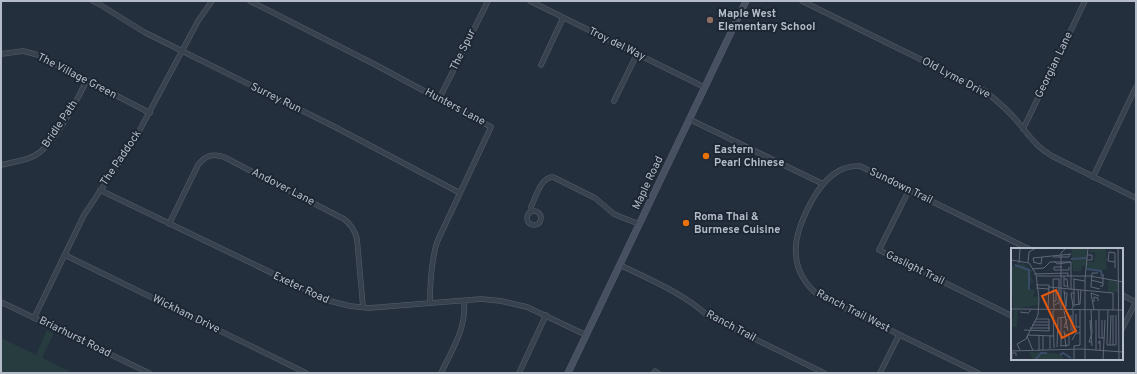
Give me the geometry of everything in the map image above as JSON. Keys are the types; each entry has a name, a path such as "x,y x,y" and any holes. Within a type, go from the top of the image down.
{"main road":[{"name":"Maple Road","path":"568,373 746,1"}],"street":[{"name":"Surrey Run","path":"93,1 144,32 335,127 460,193"},
{"name":"The Paddock","path":"34,318 84,215 129,148 150,113 198,21 212,1"},
{"name":"Hunters Lane","path":"250,1 374,64 491,127 446,221 434,252 430,274 430,303"},
{"name":"The Spur","path":"439,99 488,1"},
{"name":"Troy del Way","path":"530,1 704,87"},
{"name":"Old Lyme Drive","path":"802,1 985,91 1010,112 1033,141 1044,151 1136,198"},
{"name":"Georgian Lane","path":"1023,129 1085,1"},
{"path":"541,65 563,18"},
{"name":"The Village Green","path":"1,54 31,52 150,113"},
{"path":"614,101 637,54"},
{"name":"Bridle Path","path":"1,165 30,158 40,153 53,138 69,114 87,80"},
{"path":"1093,177 1136,87"},
{"path":"689,119 823,184"},
{"name":"Andover Lane","path":"169,224 198,165 202,160 210,155 219,155 224,157 348,222 355,232 357,239 363,307"},
{"name":"Sundown Trail","path":"823,184 837,171 848,167 860,166 1027,248"},
{"path":"532,211 531,207 543,181 549,177 553,177 595,198 620,218 639,224"},
{"name":"Ranch Trail West","path":"823,184 805,214 795,245 798,268 808,286 818,294 978,373"},
{"name":"Exeter Road","path":"100,190 320,297 340,304 369,308 481,299 500,301 527,307 586,335"},
{"name":"Gaslight Trail","path":"909,190 879,250 1011,316"},
{"name":"Wickham Drive","path":"65,255 306,373"},
{"name":"Ranch Trail","path":"620,265 676,293 695,305 708,316 824,373"},
{"path":"1123,296 1136,302 1123,327"},
{"path":"441,373 461,332 465,317 464,301"},
{"name":"Briarhurst Road","path":"1,302 149,373"},
{"path":"519,373 546,315"},
{"path":"880,373 899,335"},
{"path":"654,373 655,371 658,373"}],"green space":[{"path":"47,330 54,333 42,358 73,373 1,373 1,338 36,355"}],"place":[{"name":"Maple West Elementary School","path":"710,20"},
{"name":"Eastern Pearl Chinese","path":"706,156"},
{"name":"Roma Thai & Burmese Cuisine","path":"686,223"}]}
